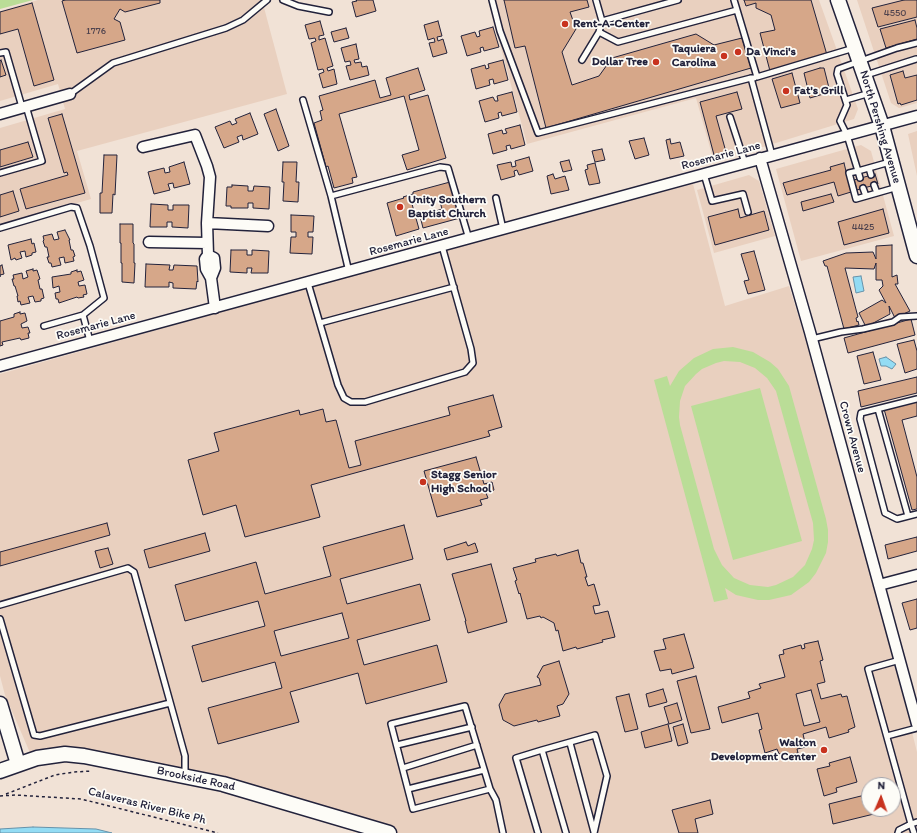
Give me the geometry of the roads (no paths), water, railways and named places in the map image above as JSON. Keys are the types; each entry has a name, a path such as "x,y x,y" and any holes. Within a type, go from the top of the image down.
{"street":[{"name":"North Pershing Avenue","path":"840,1 882,126 917,256"},
{"path":"0,114 70,94"},
{"name":"Rosemarie Lane","path":"0,366 917,116"},
{"path":"143,147 195,135 210,177 207,223 208,255 205,259 206,269 211,278 214,308"},
{"name":"Crown Avenue","path":"760,158 812,339 917,724"},
{"path":"207,223 268,226"},
{"path":"149,242 208,243"},
{"path":"879,585 917,575"},
{"path":"0,705 18,764"},
{"name":"Brookside Road","path":"0,771 37,758 66,754 111,760 250,791 389,833"}],"lane":[{"path":"70,94 113,63 226,28 243,20 267,0"},
{"path":"283,0 298,6 329,12"},
{"path":"492,0 500,32 538,133 751,78 857,54 917,43"},
{"path":"582,60 599,32 602,21 596,0"},
{"path":"602,21 678,0"},
{"path":"734,0 757,77"},
{"path":"599,32 618,42 737,10"},
{"path":"0,54 6,52 42,161 0,173"},
{"path":"857,54 838,69 837,74 846,100 846,108 840,121 860,178"},
{"path":"865,75 916,59"},
{"path":"751,78 772,155"},
{"path":"846,100 871,92"},
{"path":"303,100 331,196 349,272"},
{"path":"730,118 745,162"},
{"path":"892,161 849,173 856,199 899,187"},
{"path":"331,196 440,166 448,168 469,239"},
{"path":"869,168 871,175"},
{"path":"704,174 712,201 743,194 748,212"},
{"path":"874,185 877,193"},
{"path":"863,188 866,196"},
{"path":"496,198 503,230"},
{"path":"0,228 71,206 77,208 90,246 104,298 84,315 44,326"},
{"path":"308,283 338,385 344,398 351,402 365,402 465,372 472,363 472,353 442,246"},
{"path":"320,323 454,287"},
{"path":"84,315 90,341"},
{"path":"812,339 893,322 900,317 917,316"},
{"path":"917,399 861,414 860,419 885,513 897,519 917,514"},
{"path":"878,409 908,516"},
{"path":"0,605 128,568 134,572 185,756 185,776"},
{"path":"0,619 2,631 34,735 40,736 170,703"},
{"path":"900,660 868,670 914,833"},
{"path":"490,789 413,809 392,724 465,706 490,789 496,800 503,833"},
{"path":"397,746 472,727"},
{"path":"887,736 917,728"},
{"path":"538,833 516,758 595,735 607,776 594,833"},
{"path":"570,742 594,833"},
{"path":"403,768 477,745"},
{"path":"542,750 566,833"},
{"path":"408,789 484,770"},
{"path":"898,833 899,830 917,822"}],"water":[{"path":"861,276 864,291 856,293 853,277"},
{"path":"886,357 896,364 892,369 886,366 881,366 879,359"},
{"path":"33,827 96,829 112,833 0,833 0,829"}],"place":[{"name":"Rent-A-Center","path":"565,24"},
{"name":"Da Vinci's","path":"738,52"},
{"name":"Taquiera Carolina","path":"724,56"},
{"name":"Dollar Tree","path":"656,62"},
{"name":"Fat's Grill","path":"786,91"},
{"name":"Unity Southern Baptist Church","path":"400,207"},
{"name":"Stagg Senior High School","path":"423,482"},
{"name":"Walton Development Center","path":"824,750"}]}
